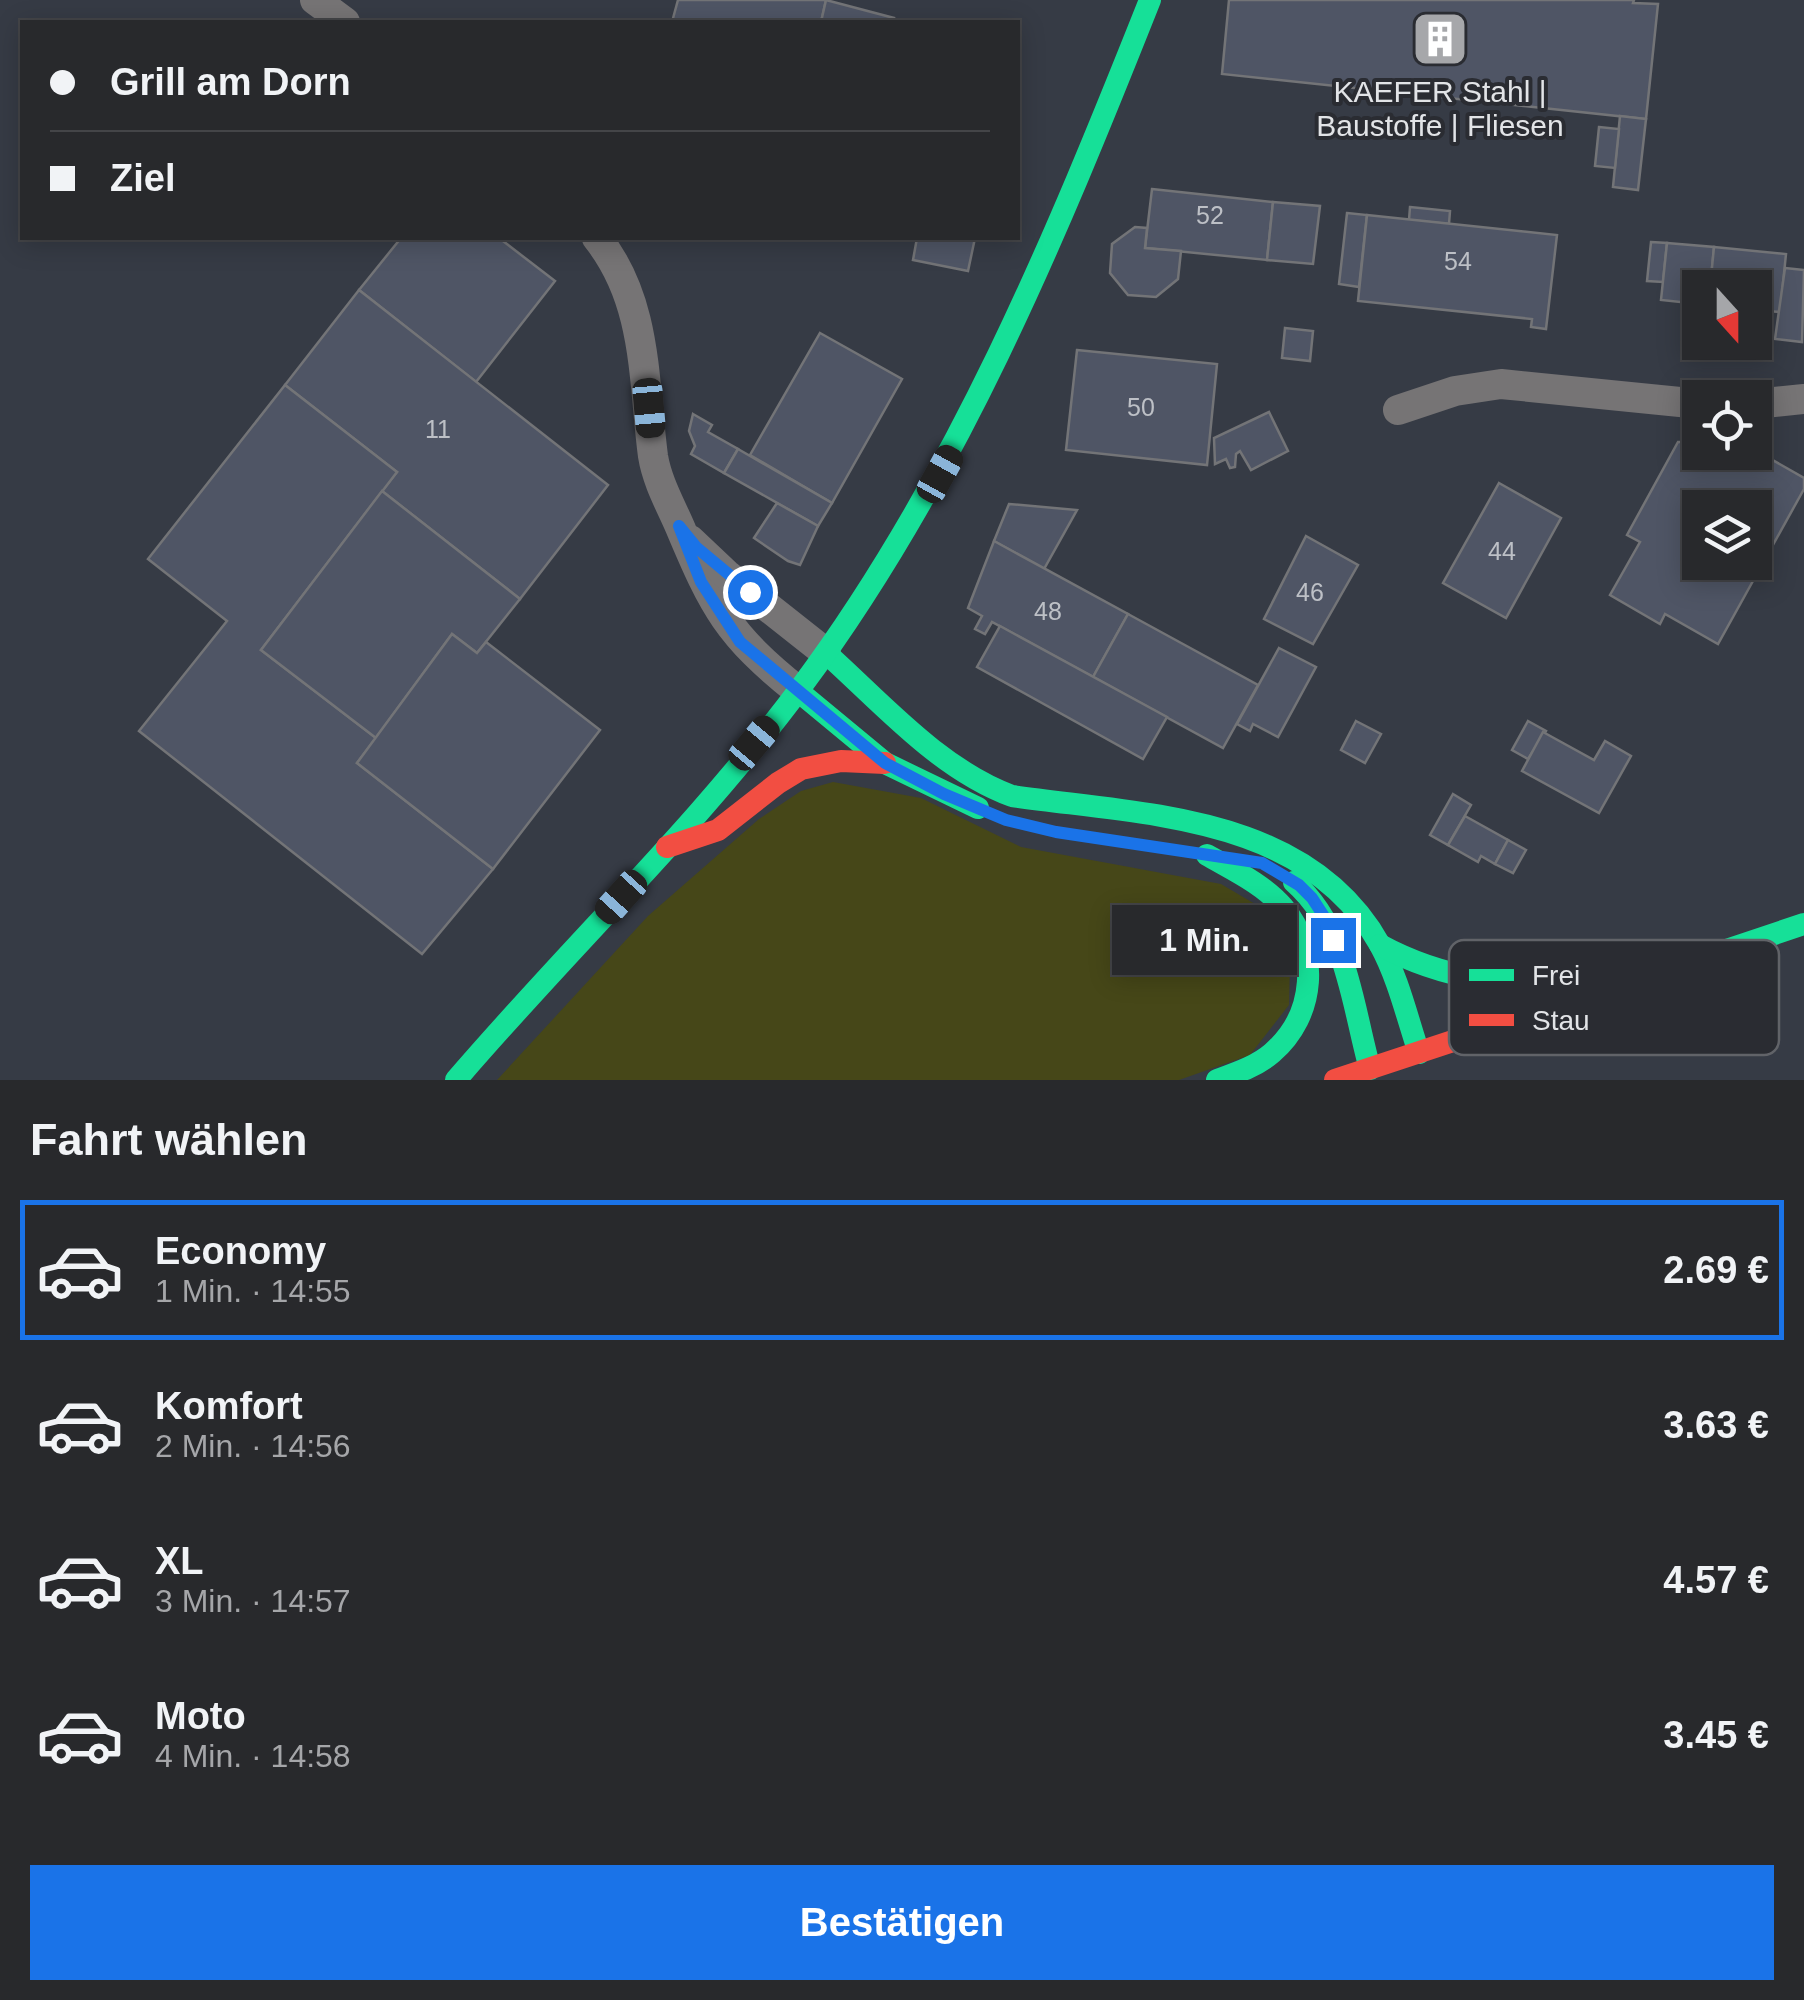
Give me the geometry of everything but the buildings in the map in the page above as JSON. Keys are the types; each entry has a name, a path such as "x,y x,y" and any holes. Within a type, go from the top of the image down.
{"main road":[{"path":"456,1080 666,847 798,691 909,529 979,401 1086,163 1150,0"},
{"path":"826,652 944,758 985,786 1012,796 1230,829 1304,860 1352,904 1380,946 1419,1054"},
{"path":"798,691 885,763 1006,820"},
{"path":"666,847 725,826 767,790 811,765 834,761 885,763"},
{"path":"1217,1080 1244,1070 1288,1037 1305,1006 1310,968 1304,946 1284,908 1255,882 1198,854 1262,863 1299,885 1312,898 1325,918 1341,962 1370,1069"},
{"path":"1755,940 1804,924"},
{"path":"1380,946 1409,964 1449,976"},
{"path":"1335,1080 1449,1044"}],"street":[{"path":"315,0 341,20"},
{"path":"598,240 630,298 641,335 654,459 701,582 740,642 798,691"},
{"path":"1398,410 1430,398 1501,384 1682,402"},
{"path":"1772,402 1804,399"},
{"path":"679,526 726,574 826,652"}],"shaded area":[{"path":"0,0 1804,0 1804,1080 0,1080"},
{"path":"833,782 921,798 1021,847 1221,884 1267,911 1290,961 1289,1005 1250,1055 1179,1080 497,1080 648,916 759,819 801,791"}],"traffic: fast":[{"path":"456,1080 719,789 801,687 857,608 908,526 998,355 1039,268 1150,0"},
{"path":"826,653 913,734 985,784 1012,796 1167,817 1218,829 1266,845 1310,869 1349,902 1380,945 1419,1053"},
{"path":"798,691 885,763 978,808"},
{"path":"1207,855 1257,884 1283,907 1303,943 1308,982 1305,1002 1287,1038 1260,1062 1217,1080"},
{"path":"1294,882 1312,901 1337,945 1370,1069"},
{"path":"1756,940 1804,924"},
{"path":"1380,945 1449,973"}],"traffic: jam":[{"path":"667,847 718,830 801,769 841,761 885,763"},
{"path":"1335,1080 1449,1042"}],"place":[{"name":"KAEFER Stahl | Baustoffe | Fliesen","path":"1440,39"}],"route":[{"path":"750,592 696,547 679,526 701,582 740,642 885,763 1006,820 1056,832 1262,863 1299,885 1312,898 1333,940"}]}
